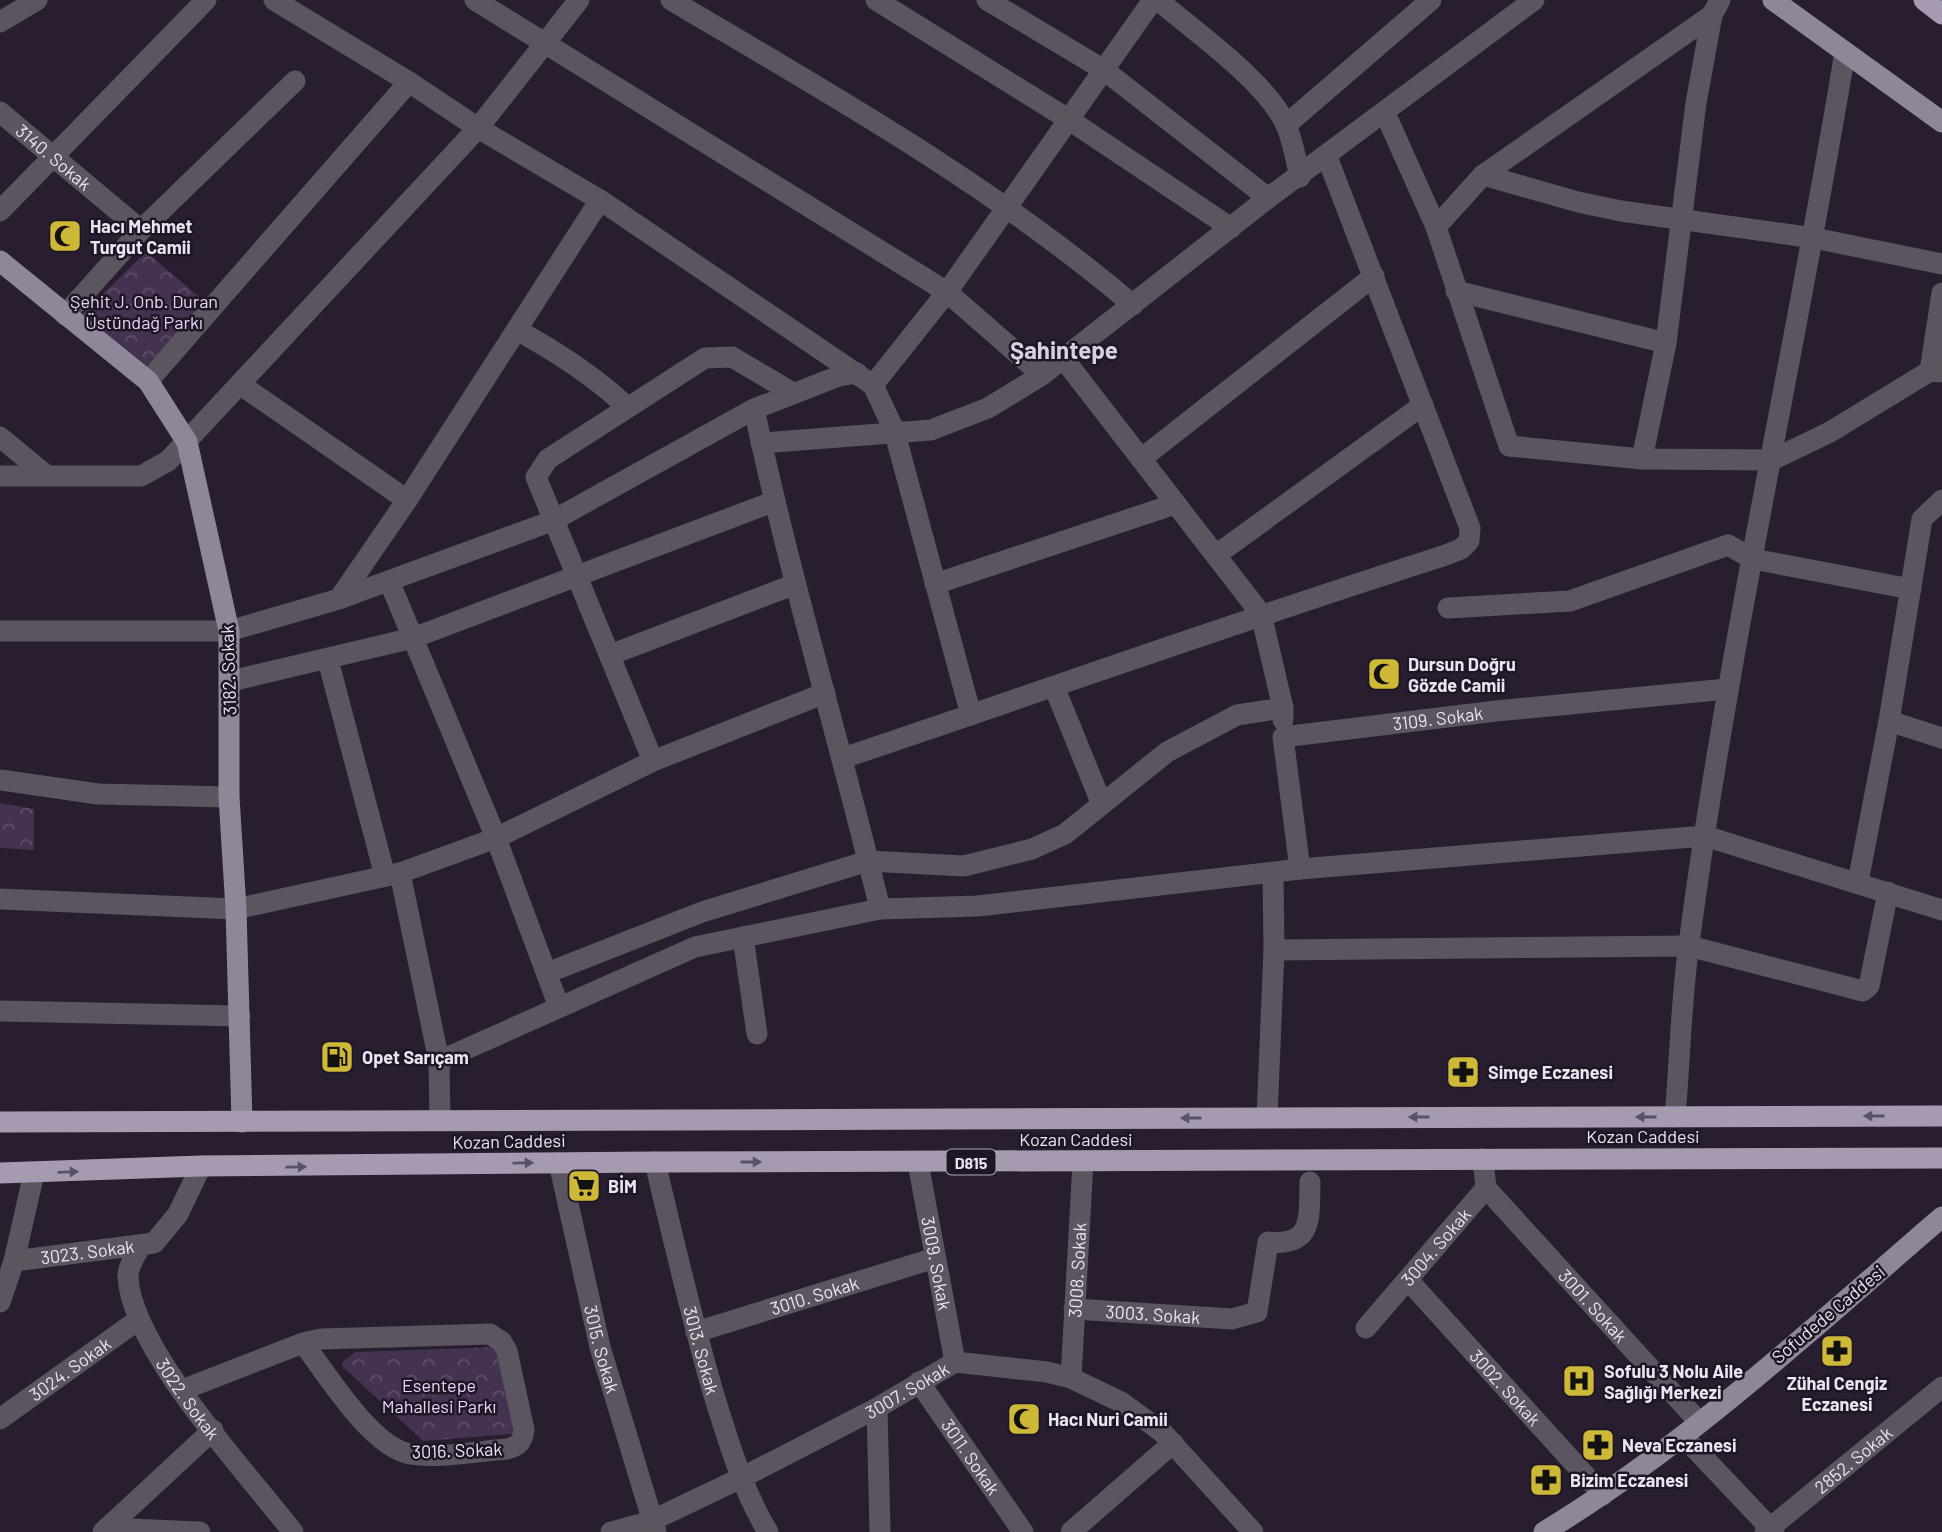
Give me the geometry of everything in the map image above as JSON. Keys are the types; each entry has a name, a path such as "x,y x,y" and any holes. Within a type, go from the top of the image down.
{"highway":[{"path":"1924,0 1942,14"},
{"name":"Kozan Caddesi","path":"0,1122 1942,1116"},
{"name":"Kozan Caddesi","path":"0,1173 201,1166 655,1162 1942,1158"}],"main road":[{"path":"1773,0 1942,122"},
{"name":"3182. Sokak","path":"0,261 148,381 187,442 229,631 229,796 236,909 242,1122"},
{"name":"Sofudede Caddesi","path":"1544,1532 1603,1495 1692,1430 1942,1217"}],"street":[{"path":"0,22 37,0"},
{"path":"0,211 206,0"},
{"path":"274,0 409,82 478,128 600,200 865,379 894,430 971,715"},
{"path":"475,0 947,292 1042,375"},
{"path":"0,476 141,476 168,461 478,128 579,0"},
{"path":"671,0 872,119 1008,207 1074,254 1133,305"},
{"path":"876,0 1068,119 1231,228"},
{"path":"987,0 1104,70 1269,198"},
{"path":"865,379 947,292 1155,0 1243,73 1276,108 1286,125 1300,177"},
{"path":"1286,125 1431,0"},
{"path":"761,443 894,430 931,430 988,408 1042,375 1269,198 1534,0"},
{"path":"1436,227 1483,175 1716,7"},
{"path":"1642,459 1666,343 1680,220 1716,7"},
{"path":"1675,1117 1689,946 1727,689 1814,238 1845,52"},
{"path":"65,315 141,230 295,81"},
{"path":"148,381 409,82"},
{"name":"3140. Sokak","path":"0,112 141,230"},
{"path":"1385,113 1436,227 1509,446 1642,459 1772,460 1830,432 1936,371 1942,293"},
{"path":"843,758 1055,688 1261,614 1443,556 1461,549 1469,541 1469,528 1327,157"},
{"path":"1483,175 1578,202 1680,220 1814,238 1942,264"},
{"path":"339,599 407,500 600,200"},
{"path":"1141,459 1374,276"},
{"path":"1456,291 1666,343"},
{"path":"517,330 562,355 604,385 626,406"},
{"path":"653,761 536,477 548,459 626,406 705,358 732,357 793,393"},
{"path":"1063,358 1261,614 1283,708 1283,737 1300,869"},
{"path":"0,631 229,631 339,599 390,583 552,521 754,409 839,376 865,379"},
{"path":"241,385 407,500"},
{"path":"1216,555 1423,405"},
{"path":"754,409 793,585 843,758 880,909"},
{"path":"0,437 46,475"},
{"path":"1858,882 1889,721 1922,519 1942,500"},
{"path":"231,681 413,638 775,501"},
{"path":"935,584 1175,504"},
{"path":"1448,608 1570,601 1728,545 1753,559 1912,589"},
{"path":"390,583 496,838 559,1007"},
{"path":"610,655 793,585"},
{"path":"328,660 393,874 439,1061 440,1120"},
{"path":"1055,688 1101,802"},
{"name":"3109. Sokak","path":"1283,737 1496,711 1727,689"},
{"path":"0,900 236,909 393,874 496,838 653,761 825,693"},
{"path":"547,973 702,912 868,861 964,866 1032,849 1065,834 1101,802 1167,752 1237,715 1283,708"},
{"path":"1889,721 1942,738"},
{"path":"0,780 98,794 229,796"},
{"path":"439,1061 695,947 880,909 978,906 1300,869 1705,836 1942,910"},
{"path":"1267,1118 1274,950 1273,873"},
{"path":"1274,950 1689,946 1863,991 1869,986 1888,892"},
{"path":"743,937 757,1034"},
{"path":"0,1011 240,1016"},
{"path":"1483,1159 1486,1188"},
{"name":"3013. Sokak","path":"655,1162 696,1332 741,1478 768,1532"},
{"name":"3008. Sokak","path":"1071,1378 1083,1162"},
{"name":"3015. Sokak","path":"559,1163 600,1346 653,1526"},
{"name":"3009. Sokak","path":"918,1163 955,1362"},
{"name":"3023. Sokak","path":"15,1261 140,1247 154,1243 163,1236 178,1214 201,1166"},
{"path":"0,1302 15,1261 34,1173"},
{"name":"3003. Sokak","path":"1074,1309 1231,1320 1257,1312 1268,1242 1287,1244 1300,1237 1308,1221 1310,1182"},
{"name":"3004. Sokak","path":"1366,1328 1486,1188"},
{"name":"3001. Sokak","path":"1486,1188 1692,1430 1769,1531"},
{"name":"3022. Sokak","path":"140,1247 128,1274 138,1320 181,1390 293,1532"},
{"name":"3010. Sokak","path":"696,1332 935,1258"},
{"name":"3002. Sokak","path":"1408,1280 1603,1495"},
{"name":"3024. Sokak","path":"0,1419 138,1320"},
{"name":"3016. Sokak","path":"181,1390 303,1343 321,1339 490,1334 497,1337 507,1351 524,1430 522,1439 518,1446 507,1449 421,1455 401,1452 387,1444 358,1415 303,1343"},
{"name":"3007. Sokak","path":"611,1532 653,1526 877,1408 955,1362 1047,1372 1071,1378 1146,1418 1173,1443 1253,1532"},
{"name":"3011. Sokak","path":"919,1382 1023,1532"},
{"name":"2852. Sokak","path":"1769,1531 1938,1399"},
{"path":"877,1408 880,1532"},
{"path":"105,1530 213,1430"},
{"path":"1071,1532 1173,1443"},
{"path":"105,1530 200,1532"}],"green space":[{"name":"Şehit J. Onb. Duran Üstündağ Parkı","path":"146,252 202,299 202,309 146,366 82,314"},
{"path":"0,803 34,809 34,850 0,848"},
{"name":"Esentepe Mahallesi Parkı","path":"498,1347 514,1434 423,1441 342,1366 355,1352"}],"place":[{"name":"Hacı Mehmet Turgut Camii","path":"65,236"},
{"name":"Dursun Doğru Gözde Camii","path":"1384,674"},
{"name":"Opet Sarıçam","path":"337,1057"},
{"name":"Simge Eczanesi","path":"1463,1072"},
{"name":"BİM","path":"584,1186"},
{"name":"Zühal Cengiz Eczanesi","path":"1837,1351"},
{"name":"Sofulu 3 Nolu Aile Sağlığı Merkezi","path":"1579,1381"},
{"name":"Hacı Nuri Camii","path":"1024,1419"},
{"name":"Neva Eczanesi","path":"1598,1445"},
{"name":"Bizim Eczanesi","path":"1546,1480"}],"district":[{"name":"Şahintepe","path":"1064,349"}]}
